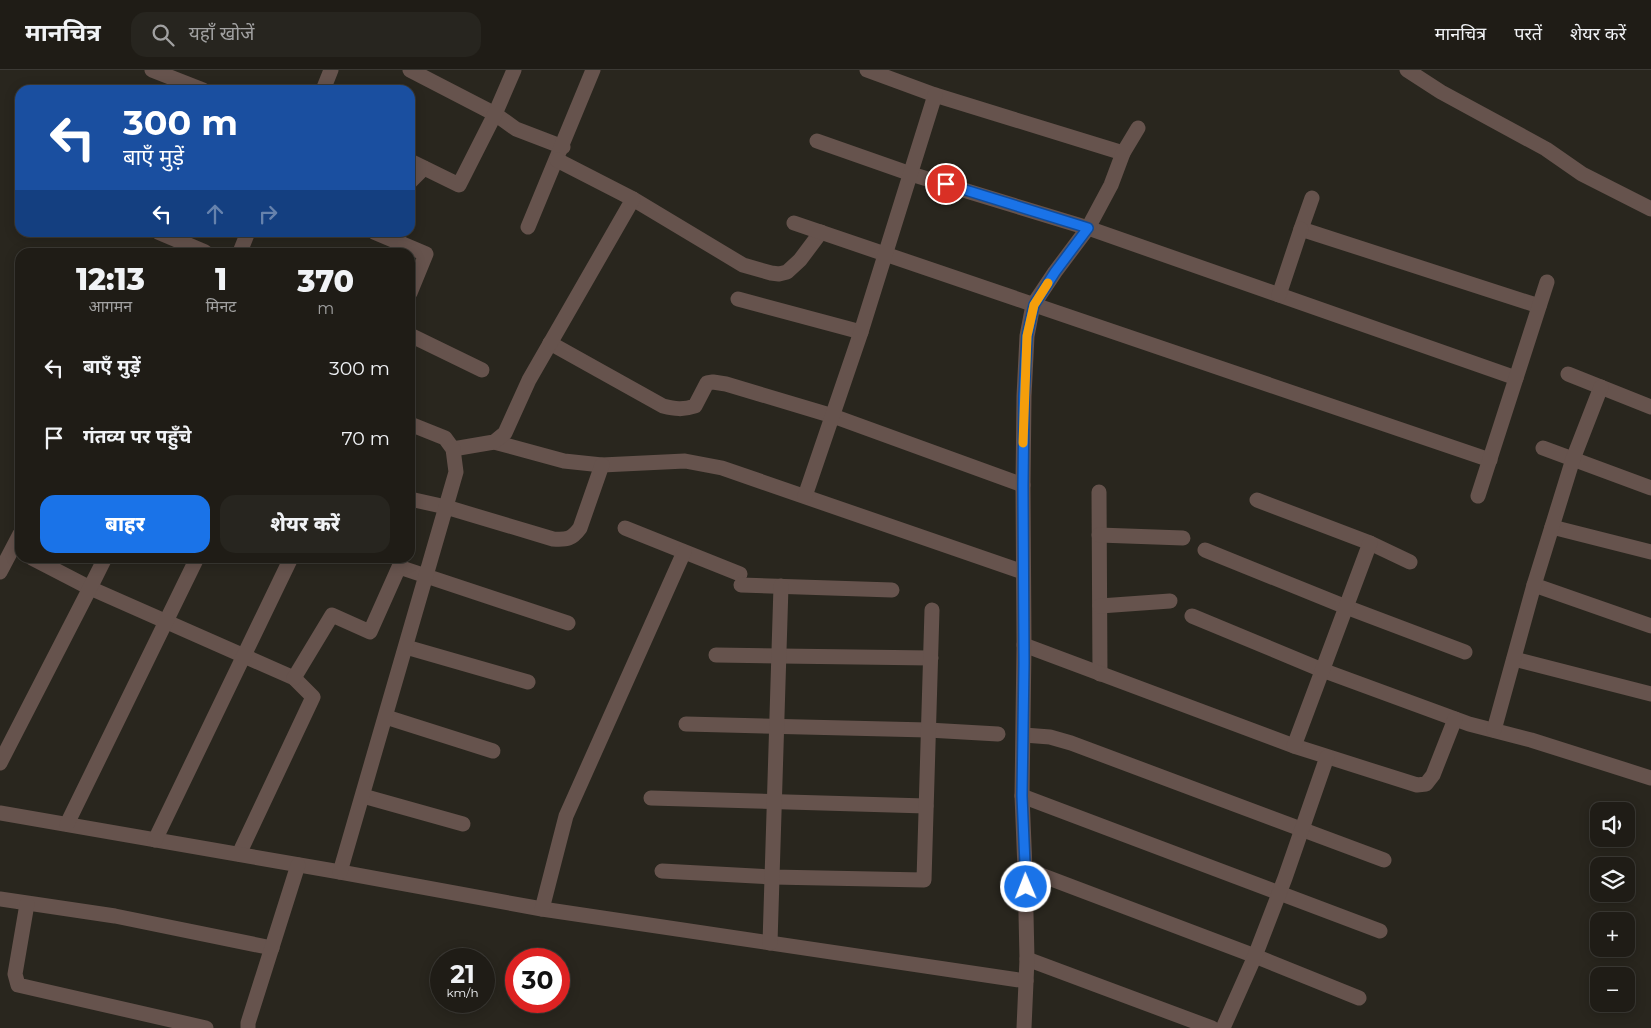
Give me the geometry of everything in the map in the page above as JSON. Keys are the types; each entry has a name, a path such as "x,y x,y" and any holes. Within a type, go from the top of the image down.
{"street":[{"path":"152,70 190,85"},
{"path":"326,85 331,70"},
{"path":"410,70 495,114 743,265 771,273 787,272 800,260 821,232"},
{"path":"415,164 459,185 495,114 514,70"},
{"path":"528,227 594,70"},
{"path":"867,70 935,95 1124,153"},
{"path":"1407,70 1441,92 1546,149 1582,174 1651,209"},
{"path":"805,496 886,255 935,95"},
{"path":"1024,1028 1027,959 1022,796 1024,735 1023,486 1027,336 1034,305 1055,272 1088,228 1138,128"},
{"path":"817,141 911,174 1088,228 1516,378"},
{"path":"415,177 424,168"},
{"path":"1279,295 1312,198"},
{"path":"494,442 505,433 529,380 633,199"},
{"path":"794,223 1490,460"},
{"path":"1301,229 1539,306"},
{"path":"170,237 196,248"},
{"path":"386,237 412,248"},
{"path":"415,249 426,254 415,281"},
{"path":"1478,496 1547,282"},
{"path":"738,299 861,332"},
{"path":"415,337 482,370"},
{"path":"550,343 663,406 674,409 685,409 695,406 707,384 713,382 726,384 832,416 1023,486"},
{"path":"1568,374 1651,407"},
{"path":"1494,730 1534,585 1573,459 1601,387"},
{"path":"340,872 456,472 453,449 445,438 415,426"},
{"path":"453,449 494,442 564,460 602,465 685,461 722,468 1023,572"},
{"path":"1542,448 1651,488"},
{"path":"415,501 446,507 553,539 565,540 574,536 580,528 602,465"},
{"path":"1099,492 1100,674"},
{"path":"1257,500 1370,544 1410,562"},
{"path":"1552,527 1651,552"},
{"path":"625,528 684,552 740,579 780,586 892,590"},
{"path":"1099,535 1184,538"},
{"path":"1294,746 1370,544"},
{"path":"0,572 15,549"},
{"path":"1205,550 1346,607 1465,652"},
{"path":"542,909 566,816 684,552"},
{"path":"42,563 90,588 294,678 313,697 239,854"},
{"path":"0,763 102,563"},
{"path":"67,824 195,563"},
{"path":"155,840 289,563"},
{"path":"294,678 332,615 370,632 399,567 568,624"},
{"path":"1534,585 1651,626"},
{"path":"770,943 780,586"},
{"path":"1100,606 1170,601"},
{"path":"662,871 772,877 924,880 932,610"},
{"path":"1192,616 1322,670 1469,724 1531,740 1651,778"},
{"path":"1024,646 1294,746 1417,785 1426,784 1433,775 1455,719"},
{"path":"406,647 528,682"},
{"path":"716,655 930,658"},
{"path":"1514,659 1651,694"},
{"path":"386,717 493,751"},
{"path":"686,724 928,730 998,734"},
{"path":"1024,735 1050,737 1071,743 1384,860"},
{"path":"1223,1028 1255,956 1279,894 1327,757"},
{"path":"363,796 463,824"},
{"path":"1022,796 1380,931"},
{"path":"651,798 926,806"},
{"path":"0,813 298,864 542,909 1026,981"},
{"path":"248,1028 298,864"},
{"path":"1025,869 1255,956 1359,998"},
{"path":"0,899 115,916 272,948"},
{"path":"27,904 15,974 18,984 206,1028"},
{"path":"1027,959 1212,1028"}],"slow traffic":[{"path":"1023,443 1027,336 1034,305 1048,283"}],"route":[{"path":"946,184 1088,228 1055,272 1034,305 1027,336 1023,486 1024,735 1022,796 1026,887"}]}
